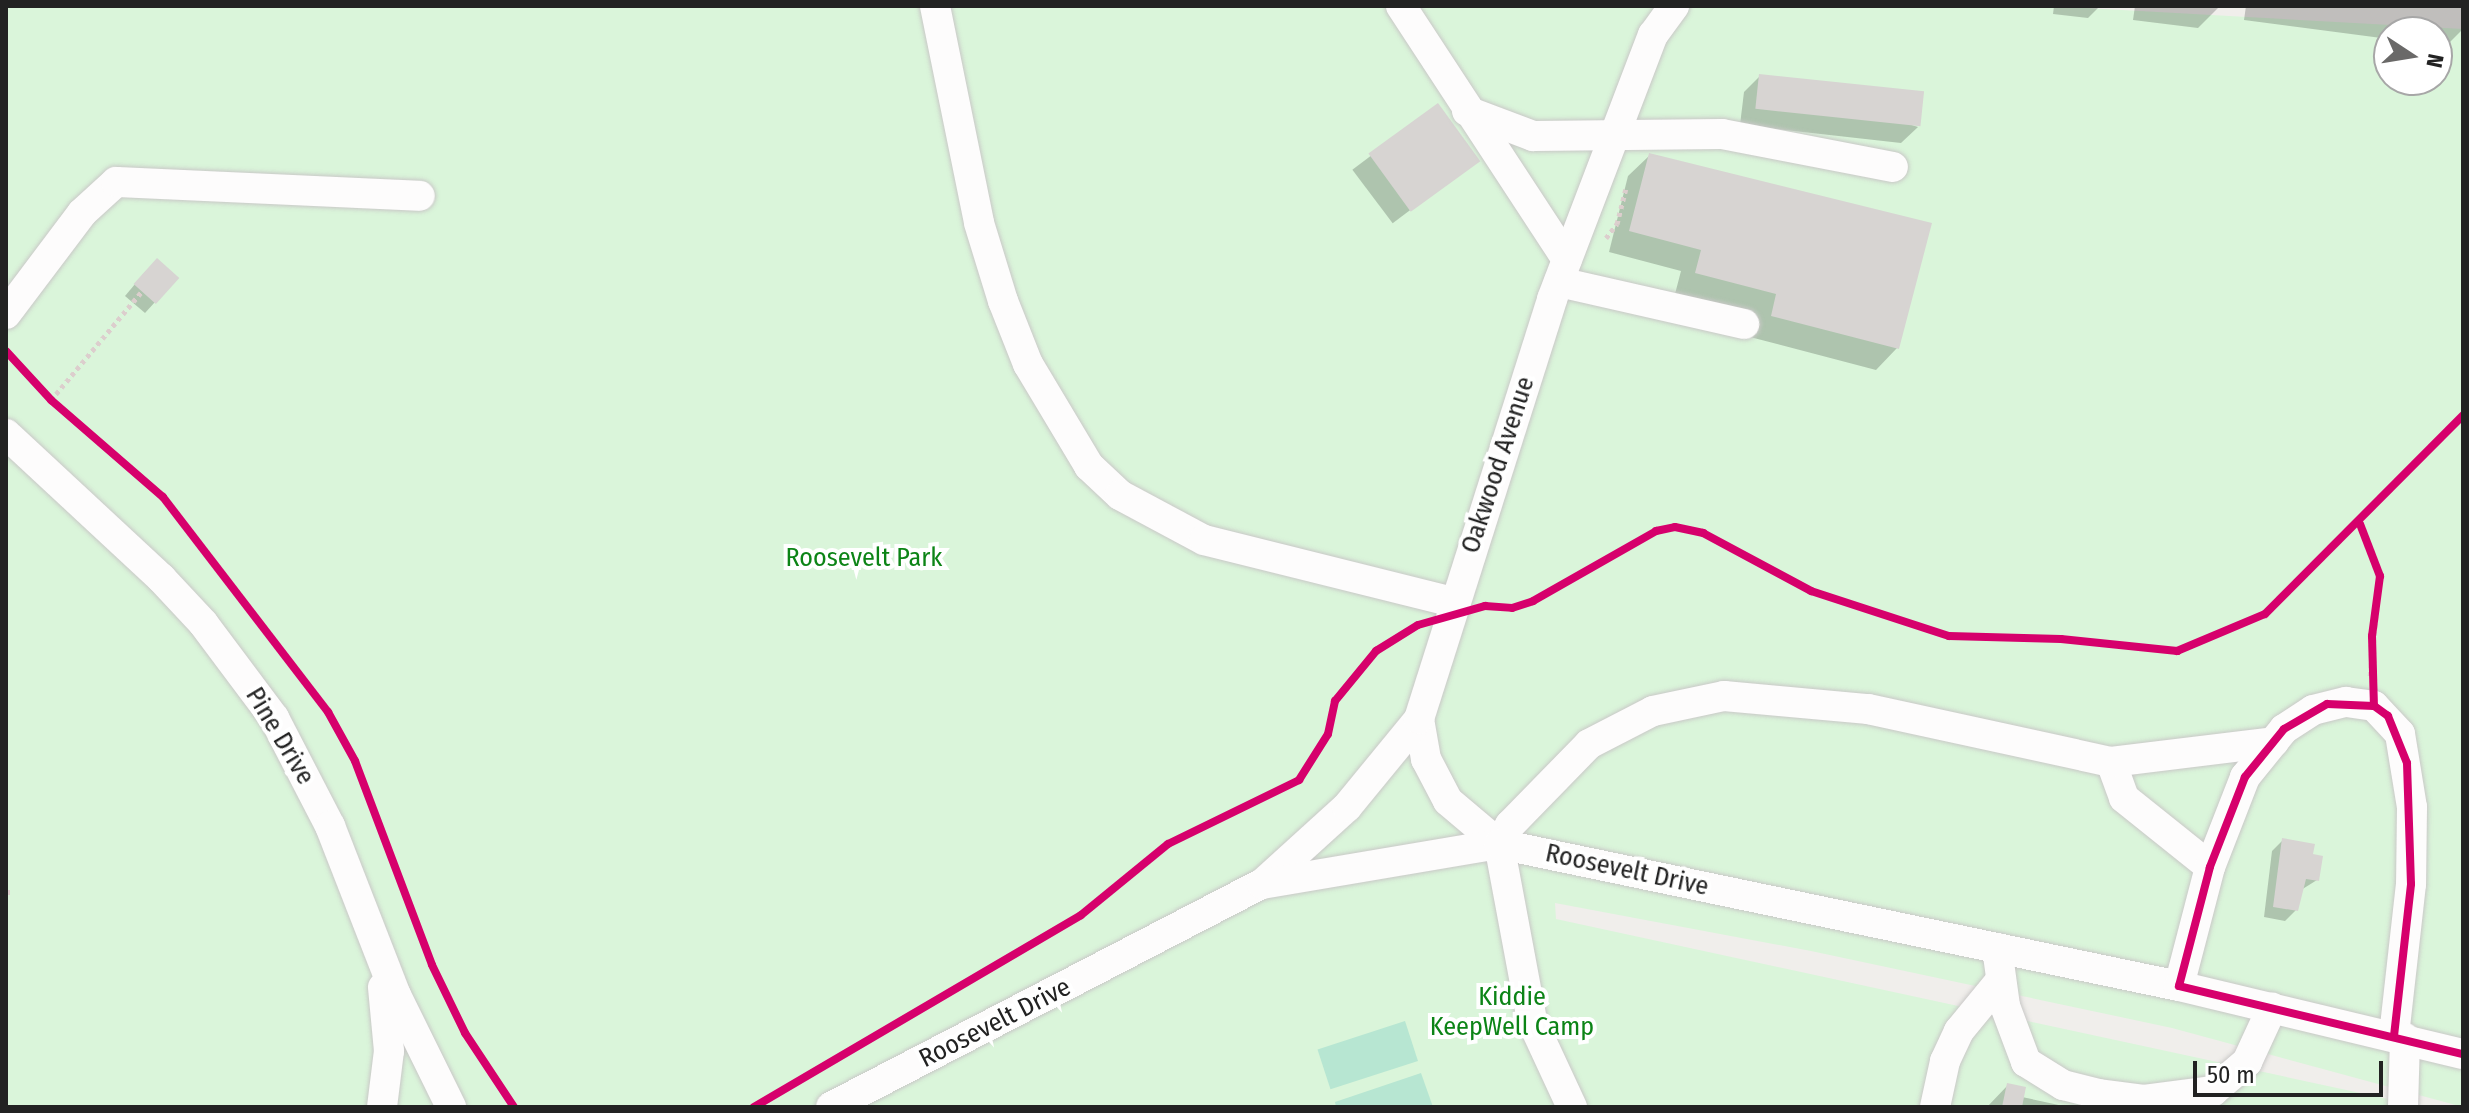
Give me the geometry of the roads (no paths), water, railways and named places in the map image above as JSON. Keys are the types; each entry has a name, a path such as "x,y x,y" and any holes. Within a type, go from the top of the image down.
{"street":[{"path":"935,6 979,223 1003,301 1049,404 1089,466 1120,495 1204,540 1453,602"},
{"path":"1401,6 1563,271 1744,324"},
{"name":"Oakwood Avenue","path":"1262,884 1347,807 1419,719 1453,602 1563,271 1653,35 1674,6"},
{"path":"1467,111 1533,136 1722,134 1893,167"},
{"path":"6,314 82,213 116,182 420,196"},
{"name":"Pine Drive","path":"6,434 131,547 240,671 304,771 375,946 451,1107"},
{"path":"1499,844 1510,825 1589,744 1653,711 1724,696 1868,709 2111,762 2274,742"},
{"path":"2179,986 2210,867 2245,777 2284,729 2327,704 2374,706 2388,716 2400,734 2412,807 2411,884 2399,1037 2403,1107"},
{"path":"1419,719 1426,759 1444,794 1499,844 1532,1021 1572,1107"},
{"path":"2111,762 2124,798 2210,867"},
{"name":"Roosevelt Drive","path":"831,1107 1262,884 1499,844 2179,986 2463,1054"},
{"path":"375,946 388,1012 382,1107"},
{"path":"1997,948 2000,981 2014,1039 2026,1062 2041,1075 2099,1094 2183,1103 2231,1079 2260,1040 2272,1008"},
{"path":"1935,1107 1945,1061 1959,1031 2000,981"}],"park label":[{"name":"Roosevelt Park","path":"864,558"},
{"name":"Kiddie KeepWell Camp","path":"1512,1012"}]}
